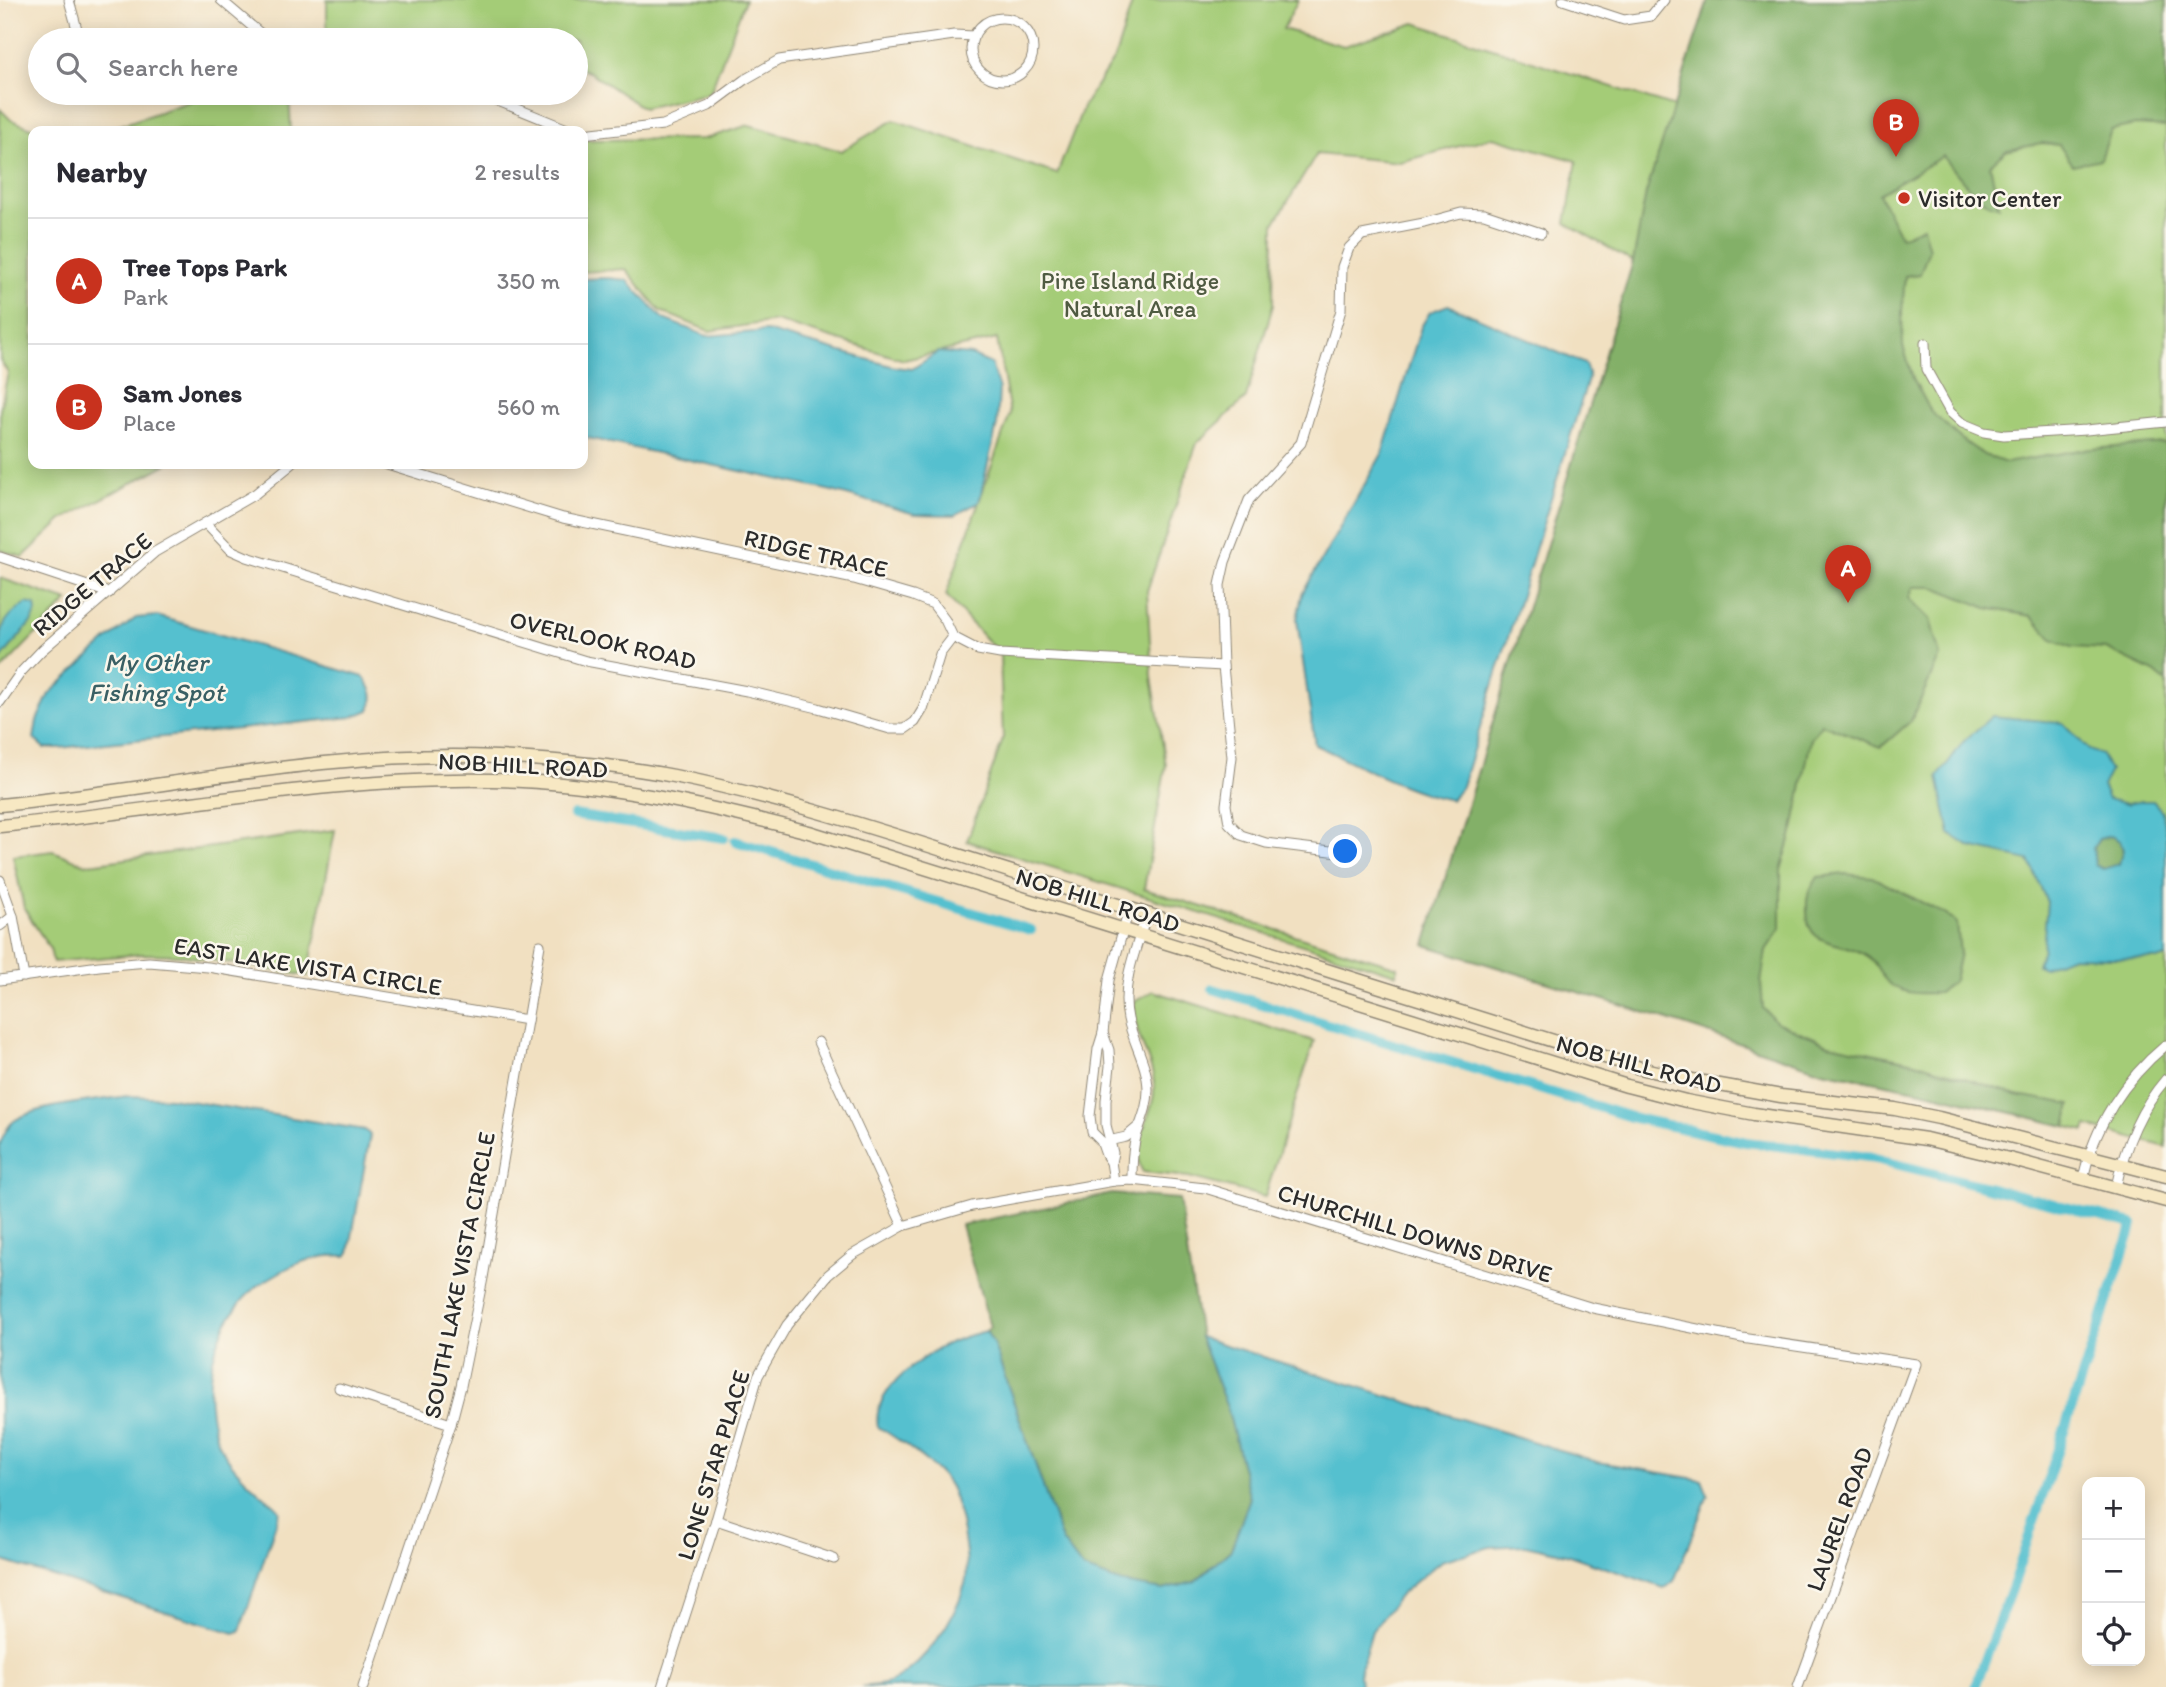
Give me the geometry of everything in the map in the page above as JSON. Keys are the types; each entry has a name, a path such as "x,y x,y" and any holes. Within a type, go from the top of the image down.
{"main road":[{"name":"NOB HILL ROAD","path":"0,805 365,760 495,757 671,775 760,796 1640,1068 1769,1093 1895,1109 1939,1118 2166,1176"},
{"name":"NOB HILL ROAD","path":"0,826 358,783 491,779 545,783 680,801 809,832 1627,1086 1754,1114 1926,1139 2166,1201"}],"street":[{"path":"69,0 77,28"},
{"path":"221,0 254,28"},
{"path":"1563,0 1624,20 1651,16 1664,0"},
{"path":"588,133 663,125 709,106 744,80 779,60 954,36 974,36 985,23 995,19 1014,20 1029,33 1033,52 1031,61 1025,70 1007,80 986,76 978,69 973,59 971,48 974,36"},
{"path":"508,105 560,126"},
{"path":"1347,853 1266,843 1241,835 1229,823 1226,805 1232,757 1223,666 1220,584 1225,562 1249,500 1301,443 1341,310 1342,267 1349,248 1362,235 1461,213 1484,214 1541,233"},
{"path":"1925,343 1926,369 1950,412 1962,423 1984,432 2004,435 2166,422"},
{"name":"RIDGE TRACE","path":"0,702 20,672 42,650 155,552 256,494 286,469"},
{"name":"RIDGE TRACE","path":"403,469 563,518 854,579 913,596 933,604 953,637"},
{"name":"OVERLOOK ROAD","path":"205,523 230,550 247,557 535,646 586,661 747,691 890,729 905,729 915,722 923,709 940,654 953,637"},
{"path":"0,557 109,593"},
{"path":"953,637 978,650 1000,654 1223,666"},
{"path":"0,880 13,916 24,977"},
{"path":"1129,909 1109,981 1090,1116 1092,1132 1106,1141 1126,1137 1140,1125"},
{"path":"1132,1180 1133,1150 1146,1106 1148,1084 1127,1016 1126,996 1147,914"},
{"path":"0,926 13,916"},
{"name":"SOUTH LAKE VISTA CIRCLE","path":"363,1687 451,1424 461,1386 483,1278 540,945"},
{"name":"EAST LAKE VISTA CIRCLE","path":"0,980 149,962 208,967 527,1020"},
{"path":"1103,1033 1109,1050 1110,1066 1105,1110 1105,1155 1111,1162 1114,1181"},
{"path":"818,1042 903,1226"},
{"path":"2083,1179 2088,1155 2109,1110 2146,1062 2166,1045"},
{"path":"2116,1188 2121,1164 2144,1113 2166,1079"},
{"name":"CHURCHILL DOWNS DRIVE","path":"903,1226 972,1206 1114,1181 1132,1180 1205,1188 1593,1308 1742,1338 1916,1364"},
{"name":"LONE STAR PLACE","path":"662,1687 716,1520 758,1376 786,1325 828,1275 852,1255 903,1226"},
{"name":"LAUREL ROAD","path":"1798,1687 1916,1364"},
{"path":"339,1388 451,1424"},
{"path":"716,1520 834,1559"}],"green space":[{"path":"327,0 745,0 710,93 643,108 588,72 588,28 327,28"},
{"name":"Pine Island Ridge Natural Area","path":"1133,0 1298,0 1283,29 1344,46 1415,23 1674,107 1708,0 2166,0 2166,1147 2087,1126 2085,1131 1922,1091 1823,1071 1666,1019 1425,945 1633,262 1566,223 1577,161 1493,137 1400,162 1317,154 1274,224 1273,305 1246,398 1197,443 1147,591 1152,677 1166,765 1144,889 1398,967 1396,974 967,841 1003,739 1000,655 946,595 1010,414 997,339 904,360 776,321 709,331 660,311 626,269 588,272 588,140 704,139 749,125 841,151 894,120 1057,174 1084,105 1115,57"},
{"path":"1708,0 2166,0 2166,127 2135,125 2111,130 2101,159 2073,165 2059,145 2041,143 2006,151 1990,165 1999,206 1976,194 1943,156 1879,194 1901,237 1923,227 1929,249 1920,274 1905,276 1903,346 1913,378 1931,412 1961,439 1984,455 2006,463 2080,450 2163,443 2166,445 2166,682 2154,672 2106,649 2072,647 2052,639 2031,616 1987,608 1934,587 1913,587 1909,598 1930,619 1940,656 1911,721 1881,747 1822,724 1811,739 1793,830 1781,870 1781,928 1766,950 1761,982 1763,1008 1776,1022 1829,1044 1915,1062 2017,1095 2071,1104 2066,1126 1922,1091 1823,1071 1666,1019 1425,945 1633,262 1646,193"},
{"path":"179,105 290,105 291,126 118,126"},
{"path":"0,109 11,120 28,127 28,469 158,469 62,520 23,557 0,550 0,410 8,373 0,360"},
{"path":"0,578 68,601 0,671"},
{"path":"335,830 308,976 180,955 142,954 53,962 50,949 24,908 13,856 53,851 85,864"},
{"path":"2111,836 2120,841 2123,850 2119,864 2103,869 2095,865 2093,848 2099,839"},
{"path":"1845,874 1872,877 1945,914 1957,923 1960,953 1954,980 1939,993 1901,990 1888,983 1873,961 1866,956 1826,941 1812,932 1808,924 1807,897 1812,886 1818,877"},
{"path":"1153,991 1314,1041 1265,1197 1189,1177 1143,1172 1139,1163 1139,1145 1151,1108 1154,1082 1137,1027 1134,1002"},
{"path":"1111,1194 1179,1199 1200,1337 1228,1410 1250,1498 1231,1550 1194,1582 1163,1590 1122,1583 1083,1569 1062,1541 993,1343 986,1331 990,1327 961,1225"}],"water":[{"path":"588,279 627,280 663,319 707,336 766,331 895,367 912,369 938,352 971,355 991,364 999,389 997,425 979,502 955,515 915,514 832,491 588,438"},
{"path":"1448,305 1585,364 1589,376 1462,786 1451,800 1399,784 1315,745 1297,620 1302,594 1382,454 1421,327 1430,312"},
{"path":"27,603 35,605 33,620 0,660 3,626 11,614"},
{"name":"My Other Fishing Spot","path":"157,616 364,677 372,693 369,710 352,717 59,748 44,748 34,739 37,720 49,694 107,640 136,618"},
{"path":"1992,716 2063,723 2089,750 2102,755 2110,771 2102,786 2108,799 2126,804 2153,801 2162,811 2166,835 2166,957 2069,957 2043,968 2037,965 2043,949 2047,902 2029,860 1970,847 1950,834 1938,777 1963,742","holes":["2111,836 2120,841 2123,850 2119,864 2103,869 2095,865 2093,848 2099,839"]},
{"path":"128,1096 171,1098 365,1130 370,1135 349,1253 346,1256 314,1258 298,1263 261,1284 245,1297 231,1316 212,1362 211,1412 221,1448 239,1472 280,1511 240,1631 234,1633 0,1560 0,1144 9,1126 25,1115 69,1104"},
{"path":"986,1331 993,1343 1062,1541 1083,1569 1122,1583 1163,1590 1194,1582 1231,1550 1250,1498 1228,1410 1200,1337 1598,1462 1702,1480 1708,1495 1674,1581 1664,1588 1566,1554 1525,1545 1490,1547 1441,1561 1401,1594 1372,1631 1359,1675 1360,1687 861,1687 893,1681 928,1651 954,1612 965,1584 967,1563 964,1536 951,1489 929,1463 878,1427 878,1413 892,1386 918,1362 947,1344"}],"waterway":[{"path":"574,815 724,838"},
{"path":"735,841 1031,930"},
{"path":"1213,989 1634,1118 1746,1142 1868,1157 2133,1224 2015,1578 1975,1687"}],"place":[{"name":"Sam Jones","path":"1896,157"},
{"name":"Visitor Center","path":"1904,198"},
{"name":"Tree Tops Park","path":"1848,603"}]}
